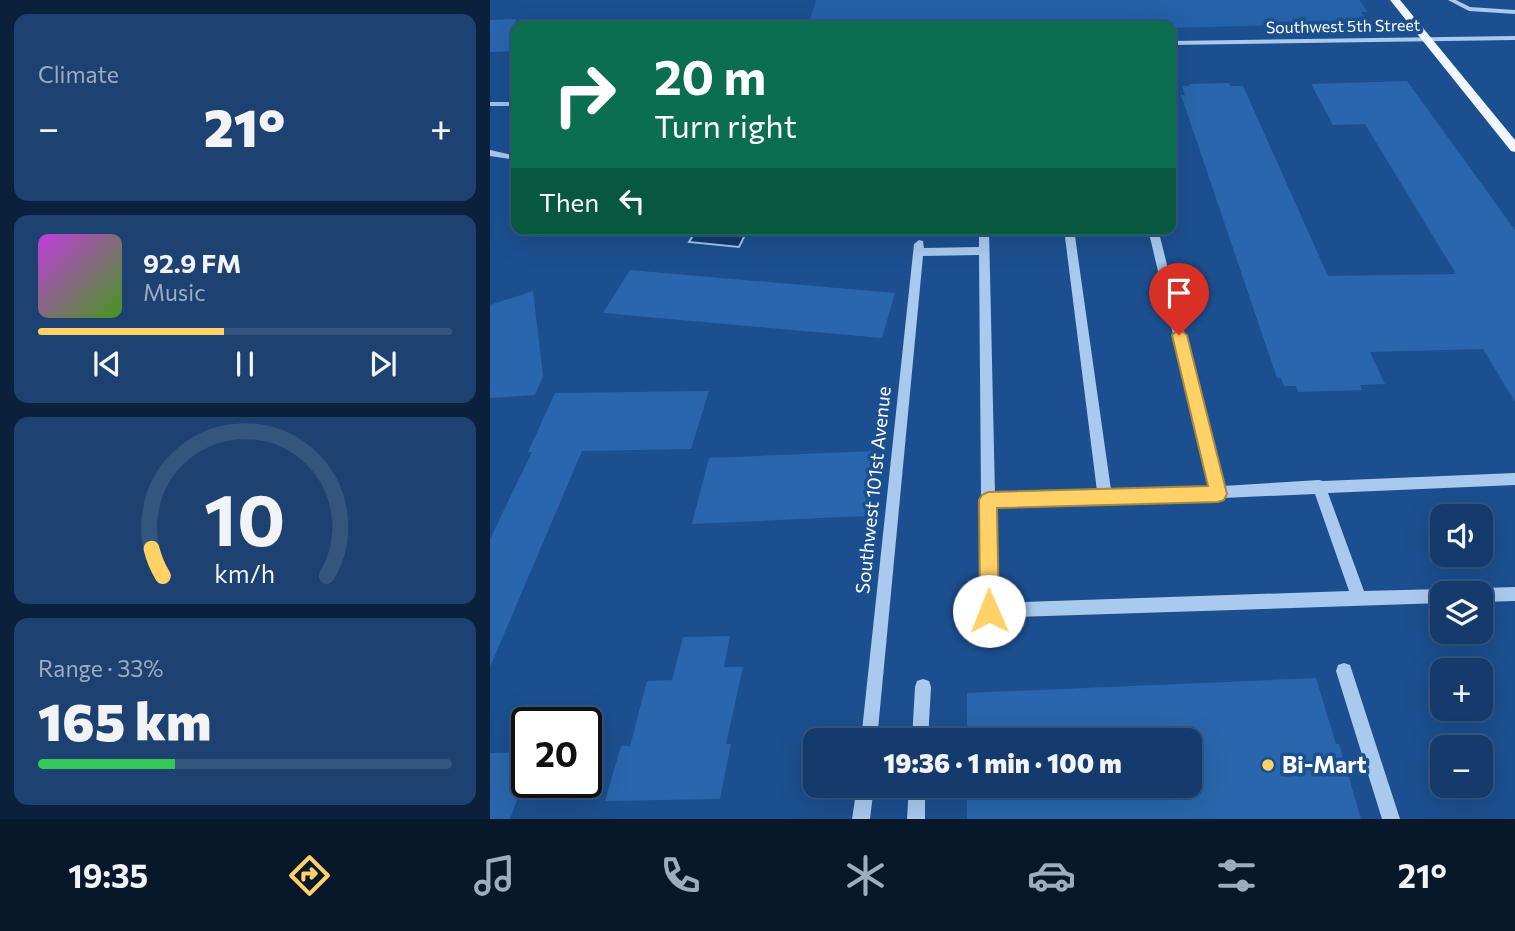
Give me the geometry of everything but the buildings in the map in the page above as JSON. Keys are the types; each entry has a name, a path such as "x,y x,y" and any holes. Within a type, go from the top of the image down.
{"main road":[{"path":"1395,0 1515,148"}],"street":[{"path":"1451,0 1469,9 1515,12"},
{"name":"Southwest 5th Street","path":"1176,43 1515,38"},
{"path":"490,153 511,157"},
{"path":"984,235 989,611 1430,596"},
{"path":"1070,235 1105,498"},
{"path":"1154,235 1218,494"},
{"name":"Southwest 101st Avenue","path":"870,728 919,248 984,251"},
{"path":"988,500 1218,494 1319,486 1515,479"},
{"path":"1319,486 1359,598"},
{"path":"1493,595 1515,594"},
{"path":"1344,671 1391,819"},
{"path":"921,728 923,687"},
{"path":"861,819 863,798"},
{"path":"916,819 917,798"}],"shaded area":[{"path":"816,0 1359,0 1368,12 1361,12 1366,19 1358,23 1176,28 1176,21 810,21"},
{"path":"693,235 745,235 739,247 689,242"}],"waterway":[{"path":"490,104 511,104"}],"place":[{"name":"Bi-Mart","path":"1268,765"}],"route":[{"path":"989,611 988,500 1218,494 1179,335"}]}
